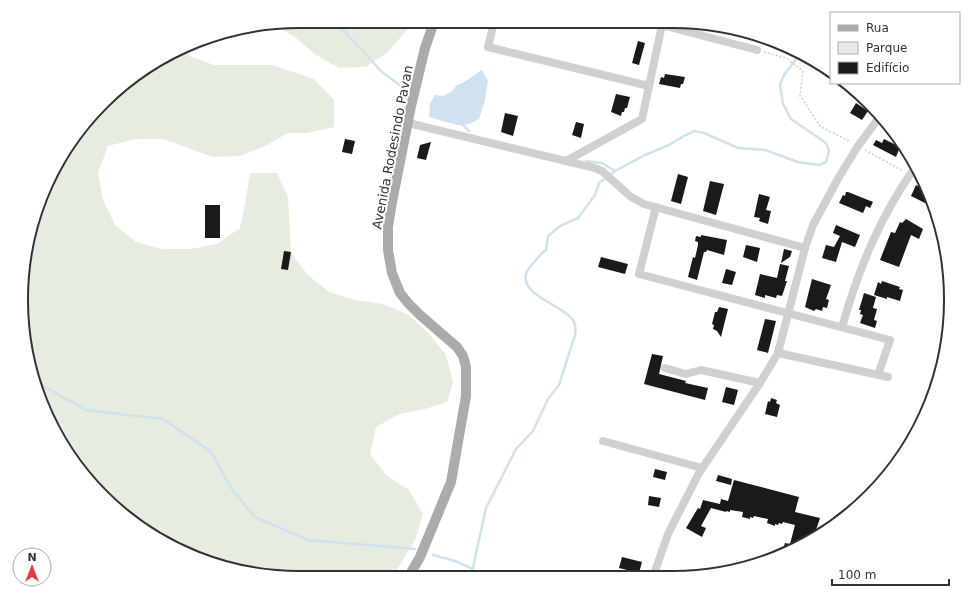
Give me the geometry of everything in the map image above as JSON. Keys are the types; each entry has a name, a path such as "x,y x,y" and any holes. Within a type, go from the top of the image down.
{"main road":[{"name":"Avenida Rodesindo Pavan","path":"413,571 420,557 451,482 466,396 466,367 463,356 457,347 408,303 400,293 392,274 388,250 388,227 392,202 425,48 432,28"}],"street":[{"path":"493,28 488,47 649,86"},
{"path":"566,161 642,119 649,86 657,28"},
{"path":"673,28 756,50"},
{"path":"655,571 668,534 702,468 778,353 805,248 813,225 858,146 877,120"},
{"path":"408,125 437,129 596,168 631,197 644,204 805,248"},
{"path":"842,327 855,284 874,236 899,190 912,172"},
{"path":"656,207 639,274 890,340 878,375"},
{"path":"778,353 888,377"},
{"path":"665,368 686,374 701,370 760,382"},
{"path":"603,441 702,468"}],"path":[{"path":"756,50 786,58 803,70 800,96 821,127 915,178"}],"green space":[{"path":"407,28 388,52 366,67 339,68 316,55 296,38 282,29"},
{"path":"188,52 189,56 214,65 272,65 314,79 334,100 334,127 307,133 288,133 265,146 240,156 213,157 163,139 135,139 108,146 98,173 103,200 115,225 136,242 162,249 191,249 217,244 240,228 250,173 277,173 288,197 291,253 308,275 329,292 355,300 383,304 409,315 429,334 446,355 453,382 447,402 425,409 399,414 376,427 370,454 386,475 409,490 423,514 415,540 396,571 300,571 264,569 212,557 164,535 120,504 95,479 84,465 56,420 42,387 30,335 28,300 30,264 42,212 64,164 95,120 120,95 134,84 179,56"}],"water":[{"path":"482,70 488,81 485,100 479,119 469,124 457,125 429,117 430,104 435,95 443,96 451,92 457,85"}],"building":[{"path":"638,41 645,43 639,65 632,63"},
{"path":"665,74 685,77 683,84 681,84 680,88 659,84 661,77 664,78"},
{"path":"616,94 630,97 627,108 625,108 624,112 622,112 621,116 611,112"},
{"path":"856,103 868,111 862,120 850,113"},
{"path":"505,113 518,116 513,136 501,132"},
{"path":"576,122 584,124 581,138 572,135"},
{"path":"345,139 355,141 352,154 342,152"},
{"path":"884,139 895,144 899,150 896,157 873,145 876,140 882,143"},
{"path":"431,142 426,160 417,158 420,145"},
{"path":"678,174 688,177 681,204 671,201"},
{"path":"710,181 724,184 716,215 703,211"},
{"path":"916,185 919,187 926,204 911,196"},
{"path":"846,192 873,202 870,208 866,206 863,213 839,203 843,195 845,196"},
{"path":"759,194 770,197 766,210 771,211 768,224 759,221 760,218 754,217"},
{"path":"205,205 220,205 220,238 205,238"},
{"path":"906,219 923,229 919,239 911,235 899,267 880,260 891,232 895,233 900,222 902,223"},
{"path":"836,225 860,235 855,247 842,242 836,262 822,258 826,245 834,247 840,236 833,233"},
{"path":"701,235 727,240 724,255 707,250 704,252 697,280 688,277 698,245 698,242 695,241 696,236 701,237"},
{"path":"746,245 760,248 757,262 743,257"},
{"path":"784,249 792,251 790,257 781,263"},
{"path":"284,251 291,252 288,270 281,269"},
{"path":"601,257 628,264 625,274 598,267"},
{"path":"780,264 789,266 785,281 787,281 782,296 777,295 776,298 765,295 765,298 755,295 760,274 777,278"},
{"path":"726,269 736,272 732,285 722,283"},
{"path":"812,279 831,285 826,299 829,300 827,308 823,307 822,311 816,309 814,311 805,307"},
{"path":"882,281 900,287 899,289 903,290 900,301 874,295 878,282 881,284"},
{"path":"864,293 876,297 873,308 877,309 874,320 877,321 875,328 860,323 863,315 860,314 861,310 859,310"},
{"path":"719,307 728,309 721,337 717,331 713,329 714,325 712,324 715,312 717,312"},
{"path":"765,319 776,321 768,353 757,350"},
{"path":"652,354 663,356 659,374 686,381 685,383 708,388 705,400 644,384"},
{"path":"726,387 738,390 734,405 722,402"},
{"path":"771,398 777,400 776,403 780,405 777,417 765,414 768,401 770,402"},
{"path":"655,469 667,472 665,480 653,477"},
{"path":"718,475 732,479 731,485 716,481"},
{"path":"734,480 799,497 795,512 820,518 816,530 793,543 784,547 785,543 790,544 795,525 783,522 782,524 779,523 778,525 775,524 775,526 767,523 768,519 754,516 753,518 750,517 750,519 742,517 743,512 730,510 730,512 726,512 711,508 701,526 706,528 702,537 686,528 698,508 700,509 703,500 720,504 721,499 728,501"},
{"path":"649,496 661,498 659,507 648,505"},
{"path":"622,557 642,562 640,571 631,571 619,568"}],"waterway":[{"path":"341,28 382,72 405,89"},
{"path":"472,571 486,508 516,449 533,431 548,399 559,385 575,335 576,328 573,320 561,310 536,294 526,282 527,270 546,250 548,236 560,226 578,218 595,195 599,183 615,171 694,131 704,133 738,148 765,150 798,162 819,165 826,162 829,151 826,143 791,119 783,104 780,85 784,75 797,58"},
{"path":"461,123 469,131"},
{"path":"586,161 602,163 615,171"},
{"path":"41,382 43,386 86,410 163,419 211,452 233,491 255,517 308,540 415,549"},
{"path":"433,555 455,561 473,569"}]}
